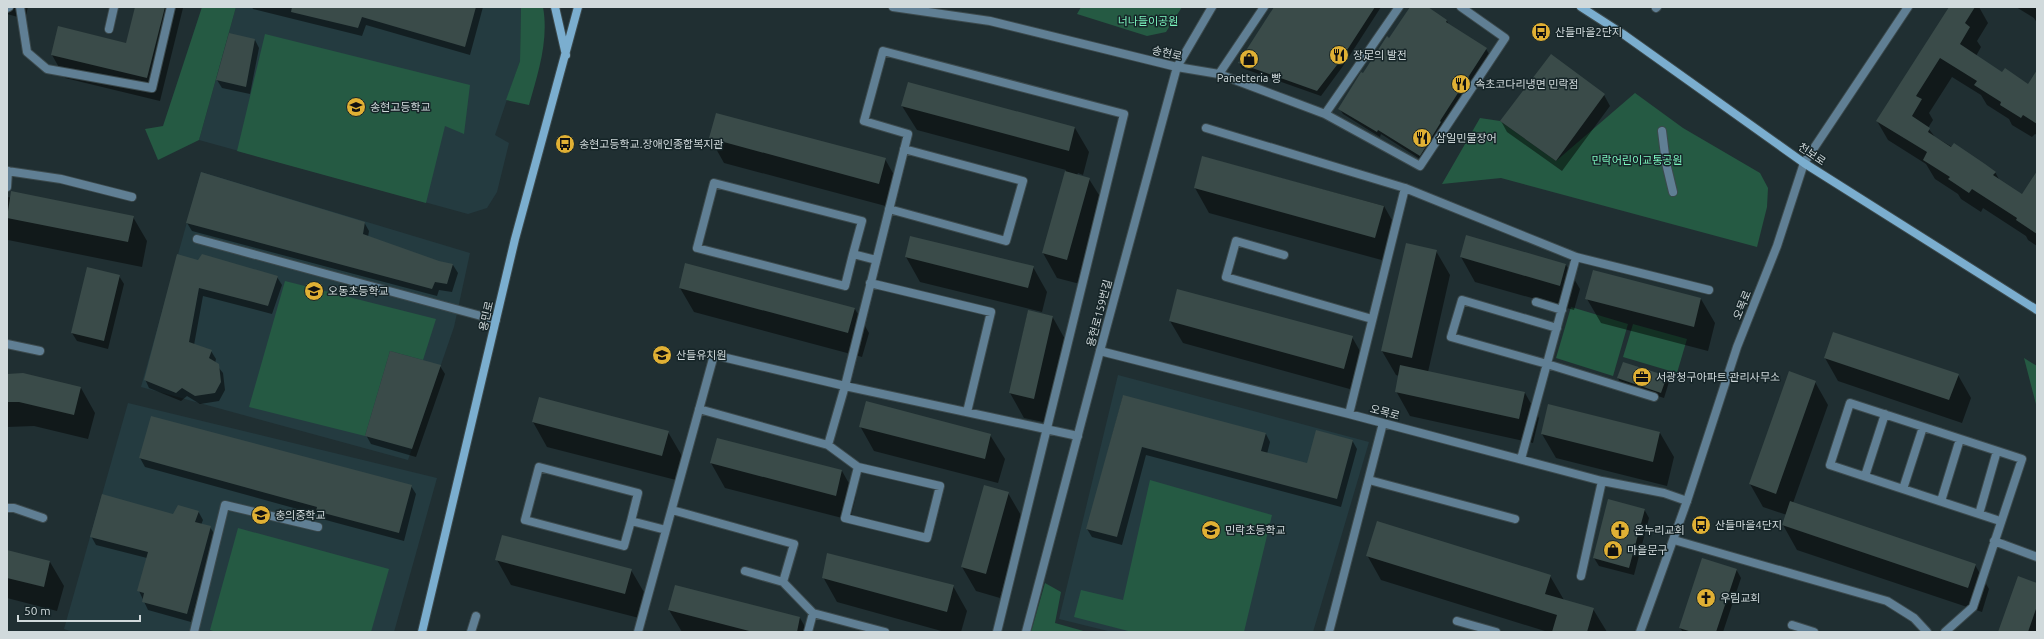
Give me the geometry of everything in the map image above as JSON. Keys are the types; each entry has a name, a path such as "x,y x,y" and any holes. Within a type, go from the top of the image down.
{"main road":[{"path":"555,7 566,57"},
{"name":"용민로","path":"422,632 515,239 566,57 578,7"},
{"name":"천보로","path":"1581,7 1623,34 1804,163 2037,310"}],"street":[{"path":"20,7 27,52 47,69 152,88 171,7"},
{"path":"109,29 114,7"},
{"name":"송현로","path":"893,7 990,21 1177,67 1219,74 1325,114 1420,166 1505,38 1461,7"},
{"name":"용현로159번길","path":"1026,632 1177,67 1212,7"},
{"path":"1219,74 1264,7"},
{"path":"1325,114 1399,7"},
{"name":"오목로","path":"1640,632 1674,540 1737,347 1777,246 1804,163 1908,7"},
{"path":"828,445 845,386 908,134 864,121 884,51 1124,114 1048,430 997,632"},
{"path":"1206,128 1405,188 1576,257 1709,290"},
{"path":"1662,131 1666,163 1673,192"},
{"path":"889,208 1006,241 1023,181 904,148"},
{"path":"7,187 7,171 61,179 132,197"},
{"path":"714,183 862,221 854,254 845,286 697,248 714,183"},
{"path":"1349,414 1405,188"},
{"path":"197,239 496,320"},
{"path":"1284,255 1236,241 1226,277 1372,319"},
{"path":"854,254 876,260"},
{"path":"1521,460 1576,257"},
{"path":"870,284 991,312 967,412"},
{"path":"1557,328 1462,300 1451,337 1548,364 1654,397"},
{"path":"1536,302 1562,310"},
{"path":"7,344 40,351"},
{"name":"오목로","path":"1100,351 1349,414 1602,482 1664,493 1687,501"},
{"path":"638,632 714,355 845,386 1078,436"},
{"path":"1945,632 1973,607 2000,521 2022,459 1850,403 1830,465 2000,521"},
{"path":"699,410 828,445 858,466 940,486 927,538 845,518 858,466"},
{"path":"1865,476 1885,414"},
{"path":"1329,632 1383,423"},
{"path":"1903,489 1923,427"},
{"path":"1941,501 1960,439"},
{"path":"1979,514 1997,451"},
{"path":"539,467 638,493 631,521 624,546 525,520 539,467"},
{"path":"1369,480 1515,520"},
{"path":"1581,576 1602,482"},
{"path":"194,632 225,505 318,526"},
{"path":"7,508 14,508 43,518"},
{"path":"672,510 794,544 783,582"},
{"path":"631,521 666,530"},
{"path":"1674,540 1887,601 1914,618 1927,632"},
{"path":"1994,541 2037,557"},
{"path":"745,571 783,582 813,613 885,632"},
{"path":"808,632 813,613"},
{"path":"471,632 476,616"},
{"path":"1457,621 1496,632"},
{"path":"1792,625 1814,632"}],"shaded area":[{"name":"송현고등학교","path":"236,7 521,7 520,61 495,135 509,143 497,192 487,208 468,214 199,140"},
{"name":"오동초등학교","path":"201,172 470,253 454,327 408,460 141,387"},
{"name":"민락초등학교","path":"1118,375 1369,442 1313,632 1112,632 1059,619"},
{"name":"충의중학교","path":"128,403 437,478 394,632 73,632 64,629"}],"green space":[{"path":"202,7 236,7 199,140 158,160 145,129 163,126"},
{"path":"521,7 543,7 544,19 545,32 542,56 529,105 506,100 520,61"},
{"name":"너나들이공원","path":"1081,7 1182,7 1166,32 1147,36 1077,14"},
{"path":"265,34 470,85 464,134 445,126 426,203 237,151"},
{"name":"민락어린이교통공원","path":"1635,93 1683,128 1760,173 1768,188 1767,207 1757,247 1501,178 1442,184 1480,118 1500,121 1556,161"},
{"path":"285,281 436,319 423,360 390,351 365,436 249,407"},
{"path":"1571,307 1628,324 1613,376 1556,358"},
{"path":"1633,324 1687,339 1677,373 1623,357"},
{"path":"2024,358 2037,366 2037,408"},
{"path":"1150,480 1272,515 1244,632 1132,632 1074,617 1081,590 1123,600"},
{"path":"238,528 389,569 371,632 216,632 210,630"},
{"path":"1045,583 1061,592 1055,623 1087,632 1031,632"}],"building":[{"path":"135,7 165,7 147,78 51,55 58,26 126,43"},
{"path":"292,7 476,7 465,47 362,17 358,28 291,12"},
{"path":"1274,7 1375,7 1340,61 1317,91 1238,63"},
{"path":"1410,7 1428,7 1447,20 1446,22 1487,48 1440,121 1441,122 1420,156 1378,130 1377,132 1338,109 1361,72 1363,73 1387,36 1389,38"},
{"path":"1949,7 1975,7 1965,23 1970,27 1960,44 2002,72 2005,68 2028,84 2037,70 2037,124 2023,115 2021,118 2000,105 2001,102 1974,85 1977,81 1940,58 1916,96 1922,99 1912,116 1930,128 1928,132 1951,147 1954,143 1996,172 1993,175 2022,194 2037,171 2037,234 2016,220 2017,218 1972,189 1969,193 1948,179 1950,177 1923,160 1927,152 1876,121"},
{"path":"229,33 255,39 246,87 216,80"},
{"path":"1551,54 1605,94 1556,161 1500,121"},
{"path":"908,82 1075,127 1069,151 901,106"},
{"path":"716,113 886,158 879,184 709,138"},
{"path":"1202,156 1384,206 1375,238 1194,188"},
{"path":"1065,171 1090,178 1067,260 1042,253"},
{"path":"201,172 365,222 363,234 439,261 453,264 447,284 435,282 432,289 186,223"},
{"path":"11,191 134,216 128,242 7,218"},
{"path":"1466,235 1566,264 1560,286 1460,257"},
{"path":"910,236 1034,266 1028,288 905,257"},
{"path":"1406,243 1437,250 1412,358 1381,351"},
{"path":"177,254 198,260 202,254 278,276 268,306 199,288 189,342 212,350 209,358 219,364 221,382 215,393 195,396 182,388 176,393 144,380"},
{"path":"685,263 855,308 848,333 679,288"},
{"path":"87,267 120,275 104,341 71,333"},
{"path":"1593,270 1701,298 1694,327 1585,299"},
{"path":"1177,289 1353,336 1344,369 1169,321"},
{"path":"1028,310 1053,316 1034,399 1009,393"},
{"path":"1833,332 1959,374 1949,400 1824,358"},
{"path":"390,351 441,365 412,449 365,436"},
{"name":"서광청구아파트 관리사무소","path":"1623,362 1667,376 1661,393 1617,378"},
{"path":"1400,365 1525,392 1519,419 1395,392"},
{"path":"1789,371 1816,381 1776,494 1749,484"},
{"path":"23,373 81,387 74,415 19,402 7,402 7,374"},
{"path":"1123,395 1266,433 1261,451 1307,463 1316,430 1353,440 1337,499 1142,447 1117,537 1086,529"},
{"path":"539,397 669,431 662,456 532,422"},
{"path":"866,401 991,434 985,459 859,427"},
{"path":"1548,404 1660,432 1653,462 1541,434"},
{"path":"151,416 412,485 399,533 316,511 317,507 139,458"},
{"path":"717,438 842,470 836,496 710,463"},
{"path":"984,485 1009,492 986,574 961,567"},
{"path":"102,494 173,514 178,505 199,511 195,522 211,526 187,614 142,602 144,593 137,591 148,552 90,537"},
{"path":"1608,499 1645,509 1629,568 1593,558"},
{"path":"1790,501 1976,564 1968,588 1782,525"},
{"path":"1377,521 1551,575 1545,594 1594,608 1587,632 1552,632 1557,615 1366,556"},
{"path":"502,535 632,569 625,594 495,560"},
{"path":"7,550 50,561 44,587 7,578"},
{"path":"827,553 954,585 947,612 822,578"},
{"path":"1702,558 1737,569 1716,632 1692,632 1679,628"},
{"path":"2018,576 2037,583 2037,606 2028,632 1998,632"},
{"path":"675,585 800,617 797,632 753,632 668,610"}],"place":[{"name":"산들마을2단지","path":"1541,32"},
{"name":"장足의 발전","path":"1339,55"},
{"name":"Panetteria 빵","path":"1249,59"},
{"name":"속초코다리냉면 민락점","path":"1461,84"},
{"name":"송현고등학교","path":"356,107"},
{"name":"삼일민물장어","path":"1422,138"},
{"name":"송현고등학교.장애인종합복지관","path":"565,144"},
{"name":"오동초등학교","path":"314,291"},
{"name":"산들유치원","path":"662,355"},
{"name":"서광청구아파트 관리사무소","path":"1642,377"},
{"name":"충의중학교","path":"261,515"},
{"name":"산들마을4단지","path":"1701,525"},
{"name":"민락초등학교","path":"1211,530"},
{"name":"온누리교회","path":"1620,530"},
{"name":"마을문구","path":"1613,550"},
{"name":"우림교회","path":"1706,598"}]}
